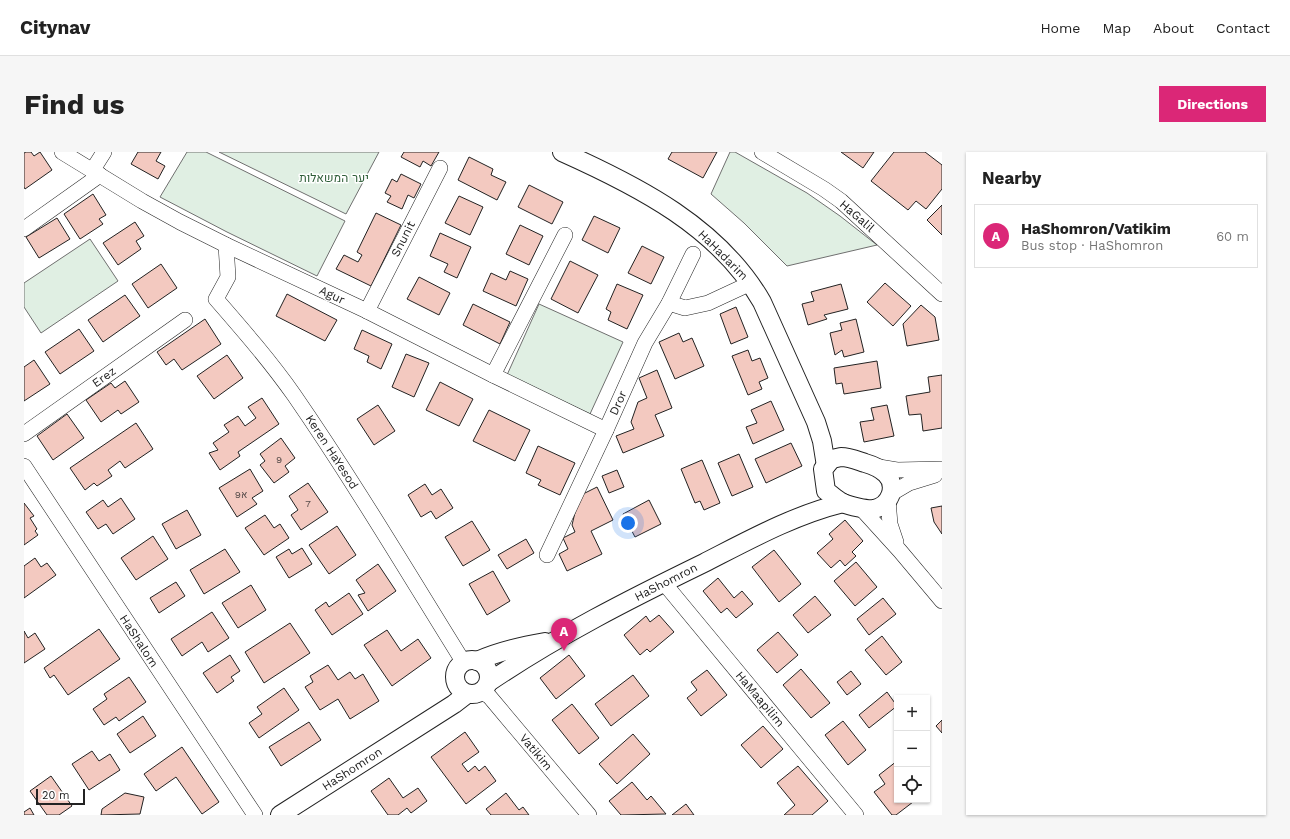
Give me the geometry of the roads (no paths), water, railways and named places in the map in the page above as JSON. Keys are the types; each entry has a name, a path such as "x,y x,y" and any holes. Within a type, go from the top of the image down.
{"street":[{"name":"Agur","path":"62,152 142,201 226,245 367,311 606,430"},
{"path":"24,229 96,173 104,152"},
{"name":"HaHadarim","path":"562,152 626,182 672,210 714,243 737,265 762,302 816,422 822,441 826,466"},
{"name":"HaGalil","path":"762,152 824,189 841,201 942,294"},
{"name":"Snunit","path":"367,311 440,168"},
{"path":"493,375 565,235"},
{"name":"Keren HaYesod","path":"226,245 228,277 216,299 260,351 293,394 470,662"},
{"name":"Dror","path":"548,555 606,430 644,343 669,303 693,254"},
{"path":"669,303 685,308 708,304 750,283"},
{"name":"Erez","path":"24,434 185,320"},
{"name":"HaHadarim","path":"816,422 833,442 852,458"},
{"path":"900,551 890,524 890,496 892,483 890,478 880,469 852,458 841,457 832,459 823,470 826,490 843,503 866,509 874,509 881,506 890,496 909,482 942,474"},
{"name":"HaShalom","path":"24,466 255,815"},
{"path":"873,466 897,470 942,469"},
{"name":"HaShomron","path":"779,526 826,490"},
{"name":"HaShomron","path":"280,815 424,722 473,688 554,641 664,583 779,526 823,508 843,503"},
{"path":"860,507 900,551 942,601"},
{"name":"HaMaapilim","path":"664,583 856,815"},
{"name":"HaShomron","path":"470,662 518,647 554,641"},
{"path":"470,662 485,666 489,673 473,688 456,680 457,670 470,662"},
{"name":"Vatikim","path":"473,688 490,696 589,815"}],"place":[{"name":"HaShomron/Vatikim","path":"564,651"}],"park label":[{"name":"יער המשאלות","path":"334,178"}]}
